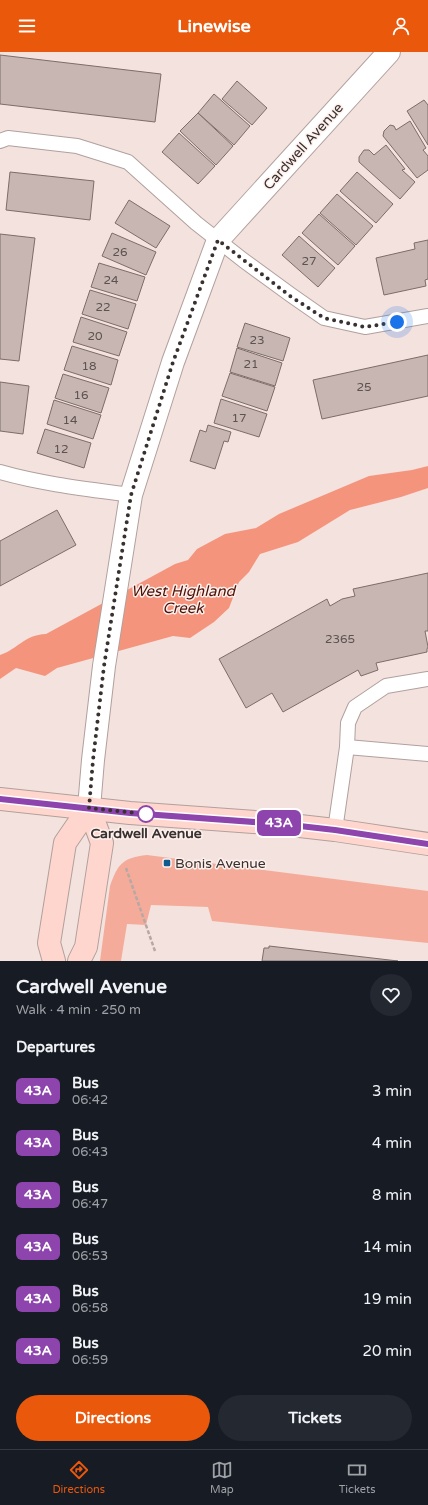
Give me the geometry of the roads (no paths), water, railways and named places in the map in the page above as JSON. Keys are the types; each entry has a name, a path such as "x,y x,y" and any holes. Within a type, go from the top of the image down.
{"main road":[{"path":"0,798 130,813 282,824 335,830 428,844"},
{"path":"54,961 49,943 65,843 89,808"},
{"path":"79,961 86,947 102,843 89,808"}],"street":[{"name":"Cardwell Avenue","path":"89,808 104,666 131,495 173,362 218,240 389,52"}],"lane":[{"path":"0,141 8,138 77,146 128,162 218,240 290,296 324,318 365,327 428,316"},
{"path":"0,472 14,476 131,495"},
{"path":"0,485 14,476"},
{"path":"335,830 347,747 348,723 355,707 386,686 428,679"},
{"path":"347,747 428,754"}],"water":[{"name":"West Highland Creek","path":"428,466 428,488 401,497 350,510 298,542 260,554 249,572 239,582 229,608 214,622 190,638 173,636 57,668 45,676 16,668 0,679 0,655 32,637 46,634 175,564 188,560 197,549 225,534 256,528 279,514 369,476 412,470"}],"place":[{"name":"Cardwell Avenue","path":"146,814"},
{"name":"Bonis Avenue","path":"167,863"}]}
